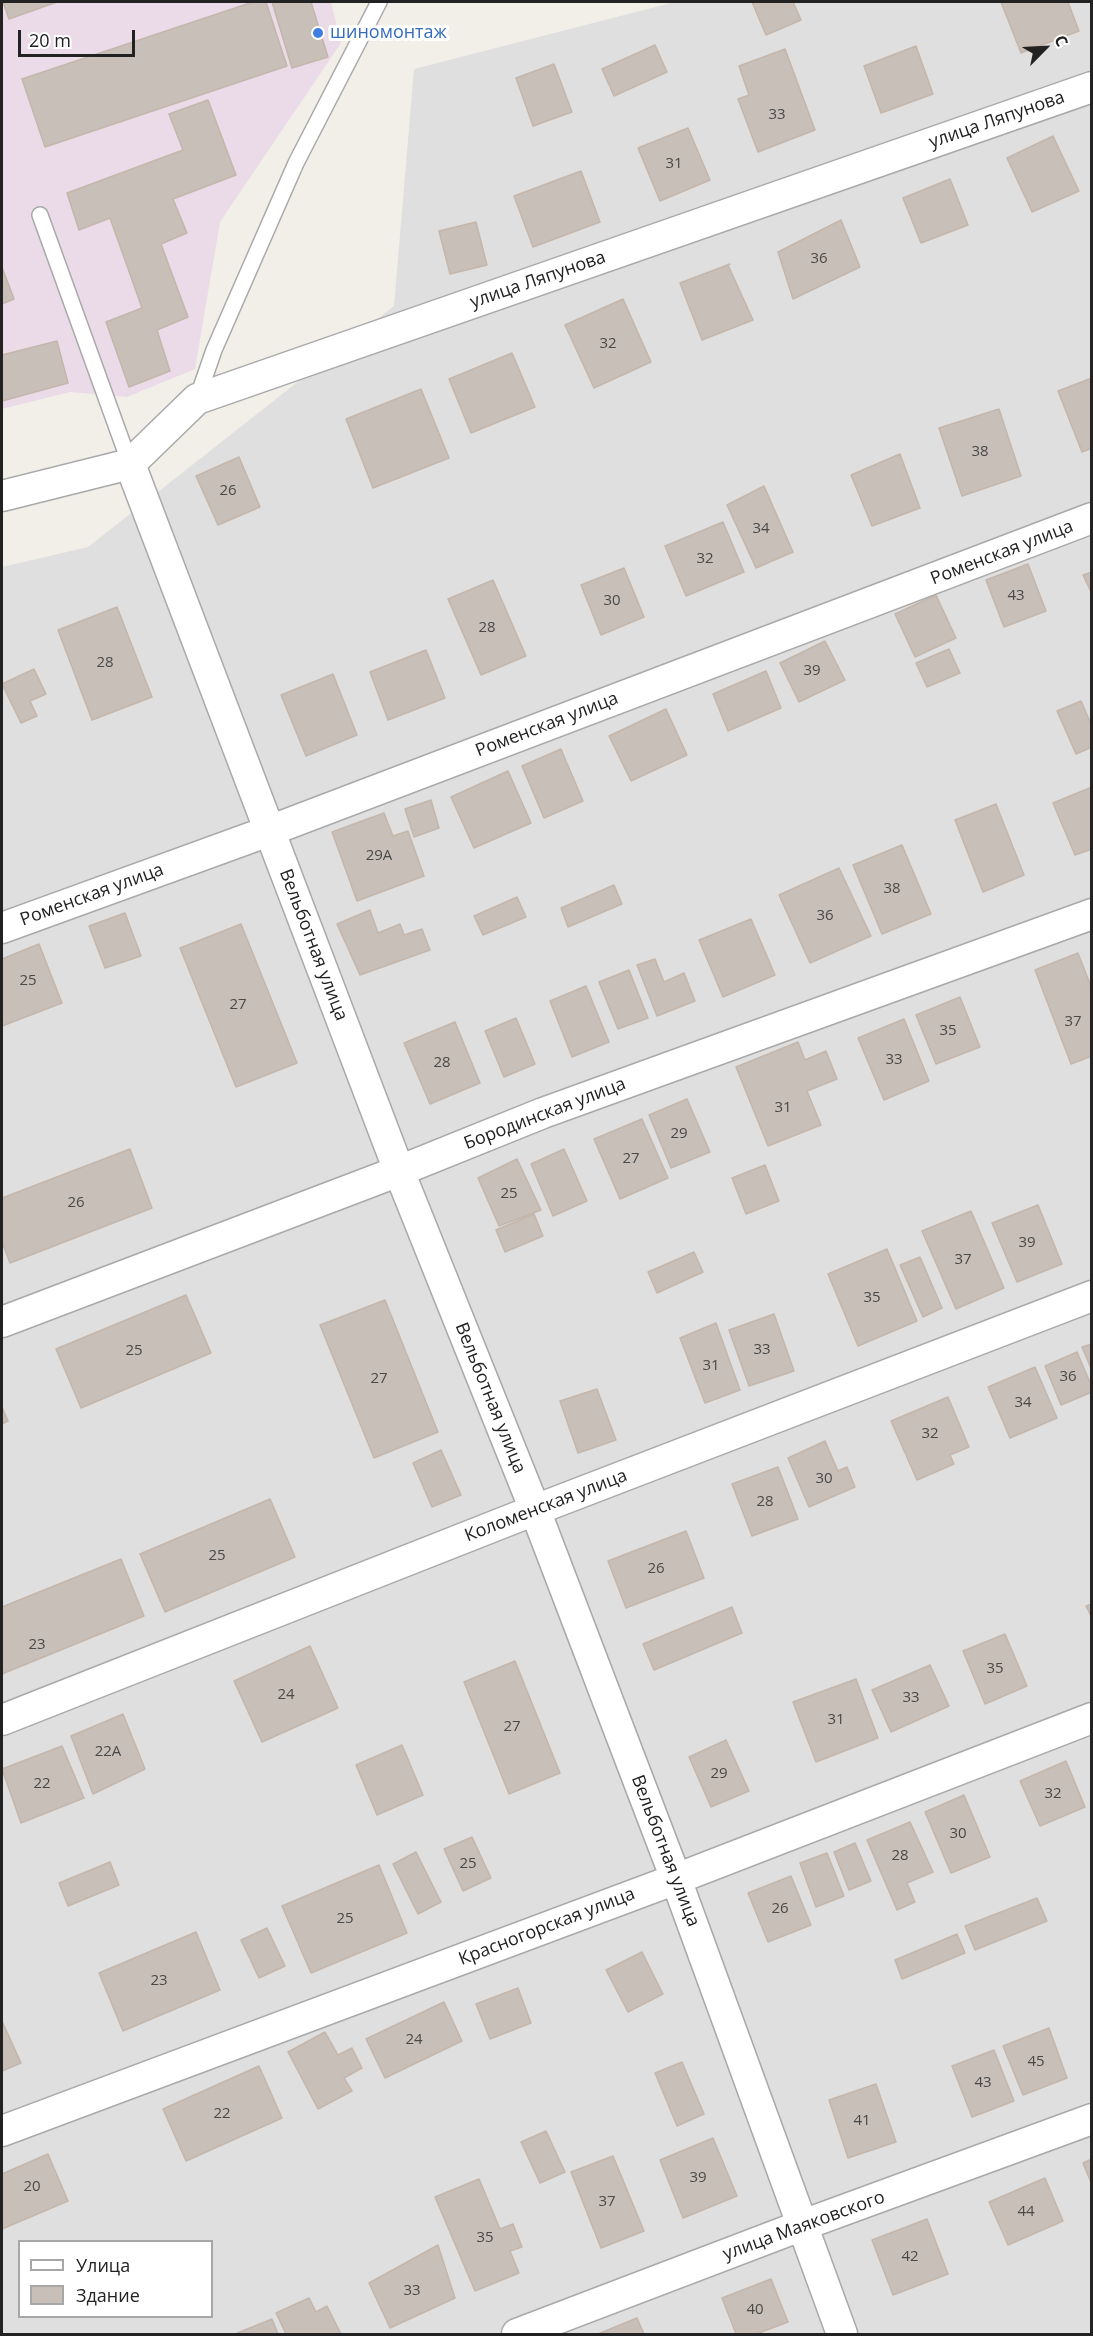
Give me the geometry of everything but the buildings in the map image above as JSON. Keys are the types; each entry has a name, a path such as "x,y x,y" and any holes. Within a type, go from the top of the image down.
{"street":[{"name":"улица Ляпунова","path":"130,464 197,399 1092,87"},
{"path":"2,496 130,464"},
{"name":"Вельботная улица","path":"130,464 399,1171 535,1510 676,1879 842,2334"},
{"name":"Роменская улица","path":"2,928 269,831 1092,519"},
{"name":"Бородинская улица","path":"2,1322 399,1171 543,1113 1092,914"},
{"name":"Коломенская улица","path":"2,1720 535,1510 1092,1296"},
{"name":"Красногорская улица","path":"2,2131 676,1879 1092,1718"},
{"name":"улица Маяковского","path":"517,2334 803,2225 1092,2119"}],"lane":[{"path":"197,399 214,350 296,163 379,2"},
{"path":"40,215 130,464"}],"shaded area":[{"path":"2,2 331,2 341,43 220,222 195,369 127,397 70,392 2,409"},
{"path":"675,2 1091,2 1091,2334 2,2334 2,567 88,547 394,306 414,69"}],"place":[{"name":"шиномонтаж","path":"318,33"}]}
